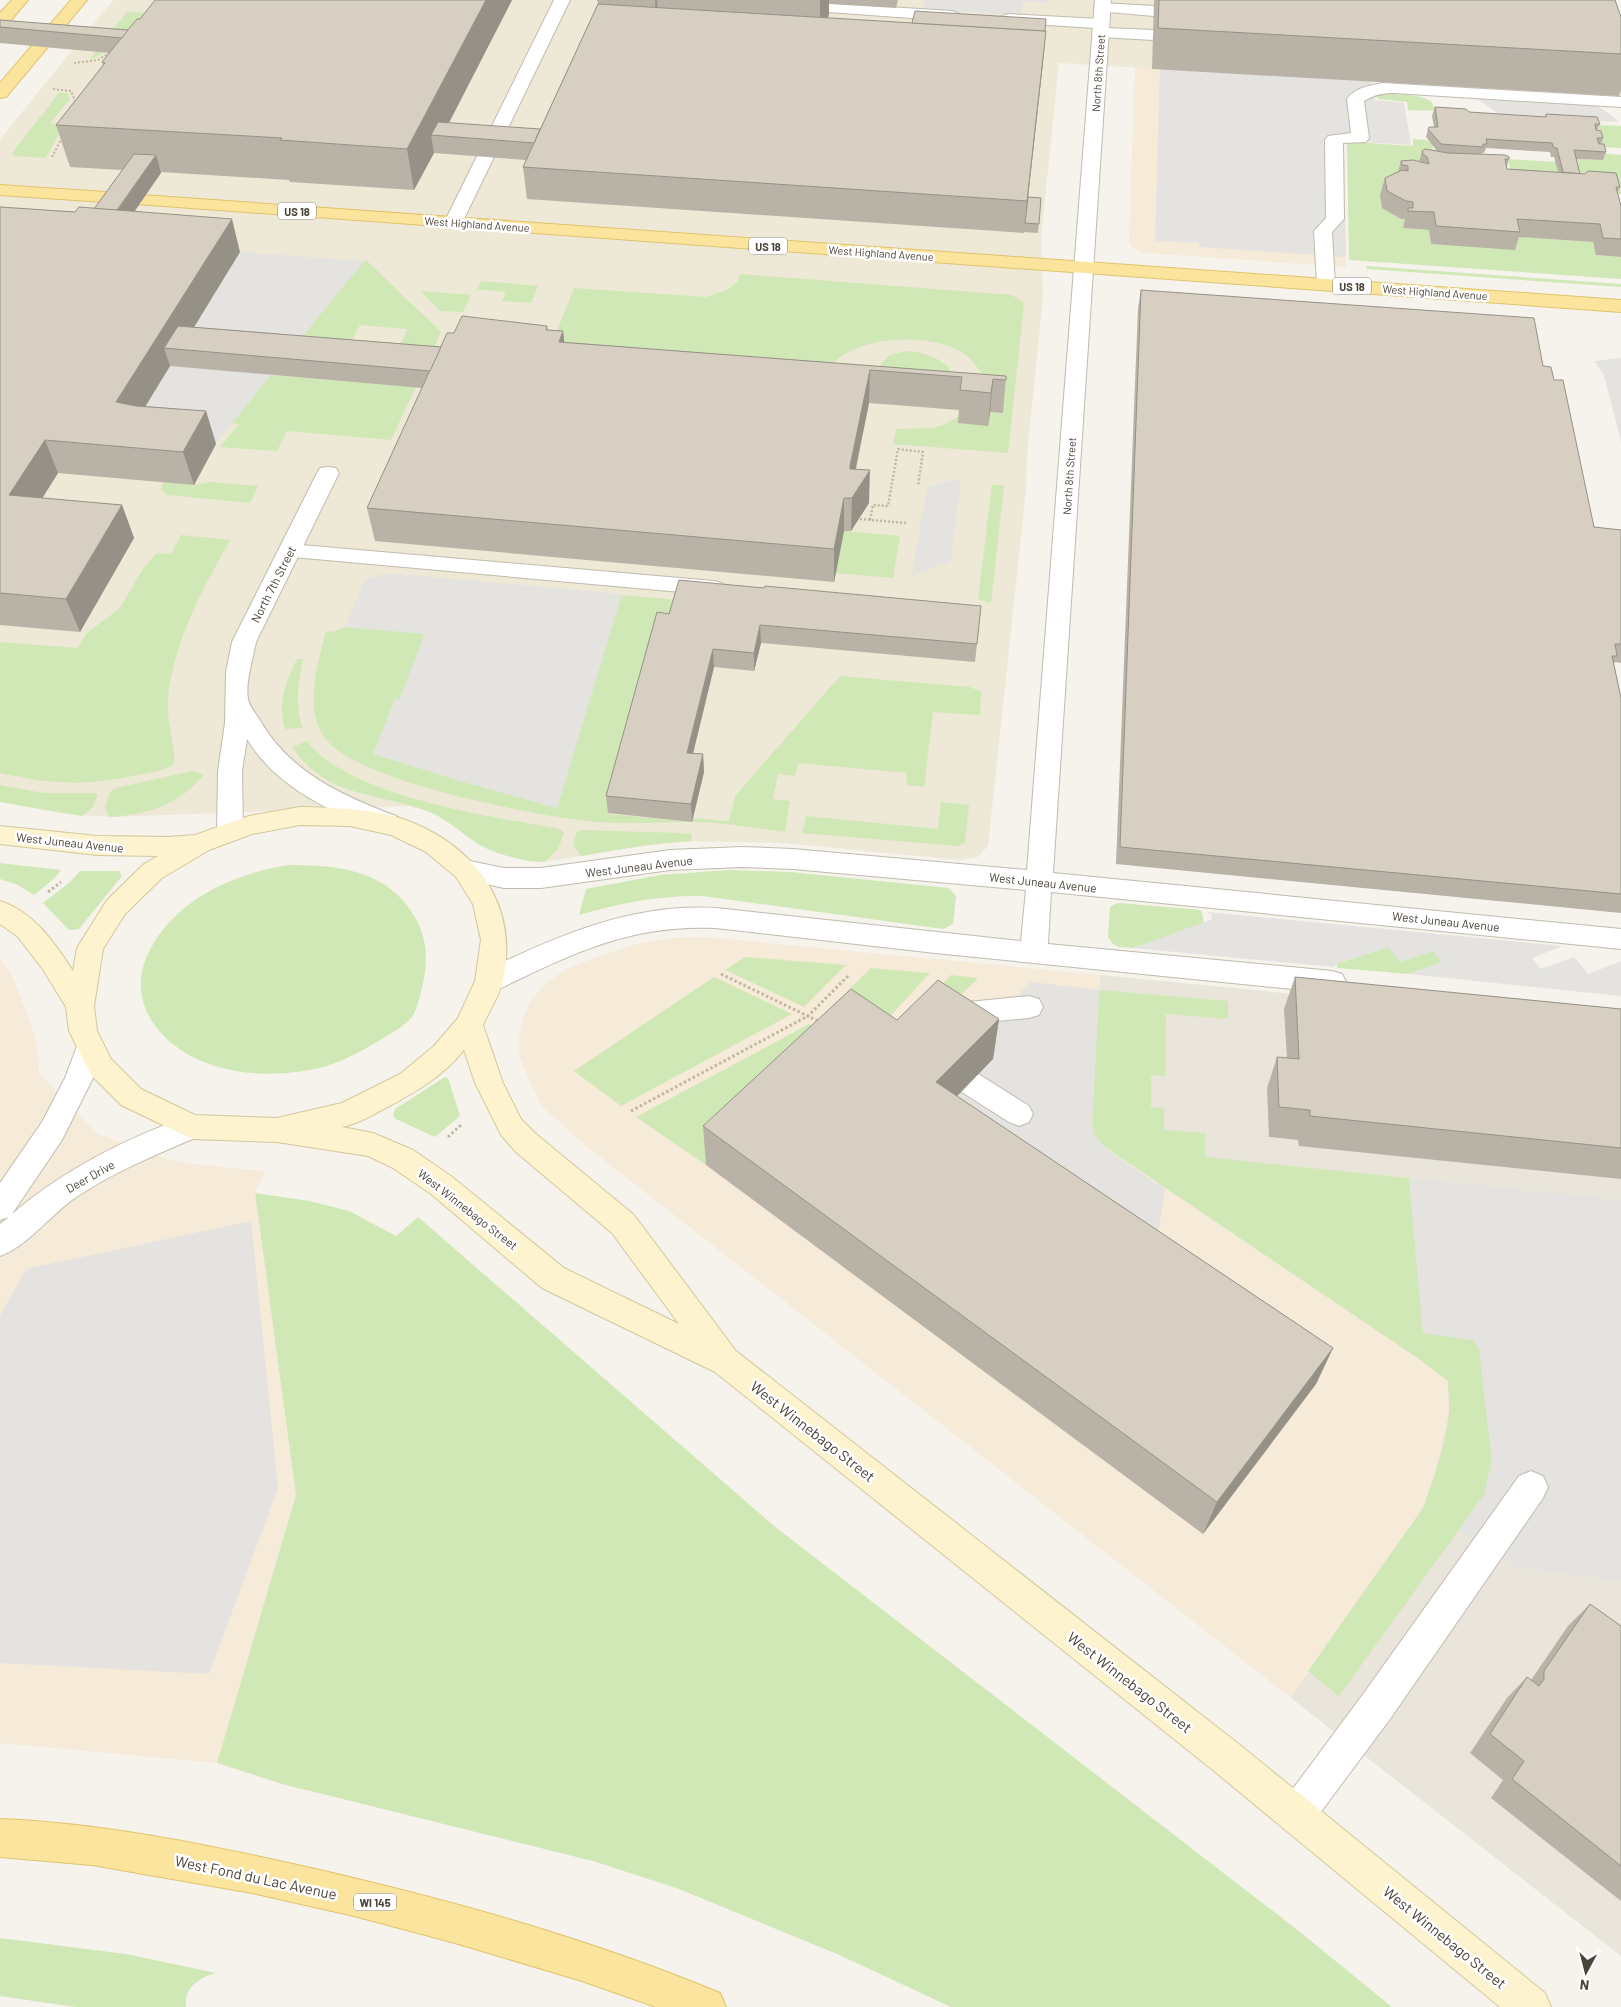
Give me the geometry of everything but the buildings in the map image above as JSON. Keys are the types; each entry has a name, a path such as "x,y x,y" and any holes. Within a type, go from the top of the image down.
{"main road":[{"path":"0,23 20,0"},
{"path":"0,92 79,0"},
{"path":"0,190 120,198"},
{"name":"West Highland Avenue","path":"142,200 1084,266 1621,306"},
{"name":"West Fond du Lac Avenue","path":"0,1838 52,1841 232,1870 379,1903 534,1946 645,1982 706,2007"}],"street":[{"path":"453,222 562,0"},
{"path":"779,6 966,16"},
{"path":"995,18 1102,17 1154,23 1102,17"},
{"name":"North 8th Street","path":"1034,953 1102,17"},
{"path":"1326,284 1323,231 1335,219 1334,140 1360,138 1355,99 1364,92 1381,88 1621,102"},
{"name":"North 7th Street","path":"230,832 230,771 237,723 236,700 244,642 328,473"},
{"path":"290,551 738,590"},
{"path":"236,700 264,745 292,776 318,794 340,805 397,827 435,845 465,870 486,903 494,940 489,981 469,1025 444,1054 410,1082 348,1114 277,1130 192,1127 131,1097 101,1067 83,1031 80,1006 90,948 116,907 153,871 200,843 249,825 300,816 350,817 397,827"},
{"name":"West Juneau Avenue","path":"0,835 81,846 134,848 200,843"},
{"name":"West Juneau Avenue","path":"465,870 504,878 541,878 670,860 742,857 793,859 1621,938"},
{"path":"0,911 16,921 34,939 55,966 80,1006"},
{"path":"489,981 546,954 607,930 660,918 716,918 1034,953 1358,985"},
{"path":"943,1027 958,1014 1029,1008"},
{"name":"West Winnebago Street","path":"469,1025 489,1083 512,1127 526,1143 623,1224 726,1362"},
{"path":"0,1207 52,1131 78,1078 90,1046"},
{"path":"970,1083 1019,1114"},
{"name":"Deer Drive","path":"0,1243 62,1191 106,1166 192,1127"},
{"name":"West Winnebago Street","path":"277,1130 330,1136 373,1145 403,1158 441,1185 553,1278 726,1362 1296,1815 1531,2007"},
{"path":"1296,1815 1382,1698 1531,1487"}],"path":[{"path":"74,63 85,63 107,56 109,53"},
{"path":"52,89 71,90 77,105"},
{"path":"51,158 67,130"},
{"path":"870,520 873,505 888,506 898,449 923,452 918,486"},
{"path":"860,518 906,523"},
{"path":"45,894 64,879"},
{"path":"721,974 823,1024"},
{"path":"631,1111 808,1016 850,974"},
{"path":"442,1142 464,1122"}],"shaded area":[{"path":"113,0 1604,0 1621,51 1621,96 1059,63 1041,237 1043,297 1027,455 1026,490 988,846 978,857 960,860 783,843 691,841 621,849 545,862 532,862 494,852 433,813 410,806 110,817 65,814 0,802 0,139"},
{"path":"925,0 1048,0 1048,3 1023,2 1021,15 923,9"},
{"path":"1135,67 1371,81 1376,100 1404,103 1411,145 1349,141 1344,144 1346,267 1147,253 1140,252 1129,244"},
{"path":"1160,69 1371,81 1376,100 1404,103 1411,145 1349,141 1344,144 1346,257 1199,247 1199,243 1155,241"},
{"path":"1478,99 1598,106 1618,122 1500,115"},
{"path":"240,252 364,261 215,444 128,435"},
{"path":"1621,358 1621,442 1604,375 1594,361"},
{"path":"961,478 951,561 912,576 927,487"},
{"path":"386,573 622,594 557,808 373,754 395,699 400,699 425,634 345,627 365,580"},
{"path":"1207,912 1563,946 1532,958 1541,969 1574,957 1588,974 1621,961 1621,996 1409,974 1442,962 1433,951 1400,962 1388,947 1336,964 1334,967 1133,948 1211,920 1212,915"},
{"path":"706,937 1100,975 1092,1123 1094,1134 1102,1145 1419,1359 1448,1381 1449,1410 1447,1424 1432,1484 1423,1508 1291,1698 586,1146 542,1106 530,1083 518,1052 519,1034 524,1016 532,999 547,982 570,967 636,944 672,938"},
{"path":"0,960 12,975 33,1030 38,1053 39,1073 97,1134 167,1159 191,1164 265,1171 255,1193 296,1495 217,1763 0,1743"},
{"path":"1100,975 1621,1026 1621,1956 1291,1698 1432,1484 1442,1445 1419,1359 1165,1189 1092,1123"},
{"path":"1031,982 1099,990 1092,1123 1094,1134 1102,1146 1165,1189 1152,1272 932,1122 993,1060 970,1045"},
{"path":"1409,1178 1621,1200 1621,1581 1517,1567 1459,1530 1484,1495 1492,1461 1480,1353 1473,1340 1423,1333"},
{"path":"251,1221 278,1488 209,1674 0,1663 0,1316 26,1269"}],"green space":[{"path":"127,12 148,13 129,27 131,30 101,54 89,60"},
{"path":"59,93 67,93 70,99 50,123 64,125 48,154 45,158 14,156 12,153"},
{"path":"1384,94 1408,95 1426,99 1432,102 1435,111 1408,110 1407,102 1378,99 1377,96"},
{"path":"1598,125 1621,126 1621,148 1600,147 1595,128 1599,128"},
{"path":"1413,139 1426,140 1432,143 1433,149 1439,152 1403,228 1593,242 1597,255 1621,257 1621,279 1349,260 1347,144 1354,142 1413,146"},
{"path":"1601,153 1621,155 1621,194 1582,189 1571,159 1603,160"},
{"path":"1508,159 1556,162 1561,186 1513,184"},
{"path":"364,261 367,261 441,332 427,364 392,361 408,329 360,325 343,357 288,352"},
{"path":"1366,266 1621,284 1621,287 1367,269"},
{"path":"740,274 1012,295 1024,303 1008,453 893,444 896,429 932,428 943,425 958,417 990,412 1003,413 983,376 973,362 955,349 938,343 919,340 880,342 846,354 833,363 547,356 574,288 706,297 729,289 738,281"},
{"path":"481,281 538,286 531,303 502,301 506,292 477,289"},
{"path":"421,291 471,295 463,312 440,311"},
{"path":"906,351 920,353 940,360 953,376 879,367 889,355"},
{"path":"270,375 416,387 391,440 287,431 277,451 220,447 239,424 232,423"},
{"path":"163,482 194,485 210,482 258,486 250,503 168,495 161,490"},
{"path":"992,485 1004,485 991,603 978,599"},
{"path":"844,531 900,536 893,578 835,573"},
{"path":"181,535 230,540 191,616 176,657 168,699 174,764 152,772 84,783 52,782 0,773 0,642 78,648 87,633 119,609 143,569 157,553 171,554"},
{"path":"621,595 679,600 609,814 692,822 601,822 562,817 445,793 404,781 368,767 340,752 323,735 317,723 313,697 314,683 326,631 332,632 345,627 425,633 400,699 374,754 557,808"},
{"path":"297,659 303,659 298,702 303,728 285,729 282,701 286,684"},
{"path":"840,676 969,687 981,691 980,715 933,712 924,787 906,785 907,773 798,763 795,776 778,774 773,799 790,801 785,832 692,822 693,818 729,821 735,796"},
{"path":"307,741 327,760 355,777 388,790 424,802 462,811 561,829 564,833 558,849 545,862 504,855 480,845 432,813 339,786 322,777 306,764 292,747"},
{"path":"192,771 204,774 185,793 162,806 137,814 110,817 105,808 110,792 116,788"},
{"path":"0,785 43,793 95,793 98,796 92,808 82,816 0,802"},
{"path":"941,802 969,805 965,843 958,846 802,833 806,816 938,829"},
{"path":"583,830 692,834 691,841 653,844 581,856 573,845 577,832"},
{"path":"0,863 61,870 55,878 34,895 18,885 0,879"},
{"path":"289,865 344,869 361,874 377,880 392,890 405,903 420,927 426,950 425,975 419,1001 412,1017 401,1027 341,1061 305,1071 259,1073 235,1071 212,1065 191,1056 172,1044 156,1027 144,1005 141,989 142,972 154,943 167,924 202,895 244,876"},
{"path":"729,870 790,872 949,888 956,896 953,924 943,929 703,896 671,897 641,901 579,915 586,889 660,875"},
{"path":"80,871 119,871 122,876 79,929 69,930 43,903 70,882"},
{"path":"1119,903 1201,910 1204,923 1133,948 1119,947 1113,944 1108,937 1110,908"},
{"path":"1388,947 1433,951 1443,962 1409,974 1338,968 1336,964"},
{"path":"745,957 846,965 804,1007 725,970"},
{"path":"871,968 930,973 866,1042 822,1016"},
{"path":"951,975 978,978 935,1021 881,1051"},
{"path":"714,977 792,1014 621,1106 574,1071"},
{"path":"1099,990 1228,1001 1228,1019 1166,1014 1165,1076 1151,1075 1151,1107 1164,1108 1164,1130 1205,1133 1205,1157 1409,1178 1423,1333 1473,1340 1479,1348 1492,1461 1484,1495 1339,1696 1308,1671 1423,1508 1445,1436 1449,1408 1448,1381 1419,1359 1102,1145 1094,1134 1092,1123"},
{"path":"809,1024 820,1030 706,1165 636,1117"},
{"path":"445,1077 448,1078 460,1116 435,1137 396,1119 393,1115 395,1109"},
{"path":"255,1193 310,1201 349,1211 396,1236 418,1217 774,1526 1300,1932 1392,2007 951,2007 837,1954 679,1889 593,1861 282,1784 217,1763 296,1495"},
{"path":"0,1938 126,1954 216,1973 194,1984 187,1994 186,2007 75,2007 0,1996"}]}
